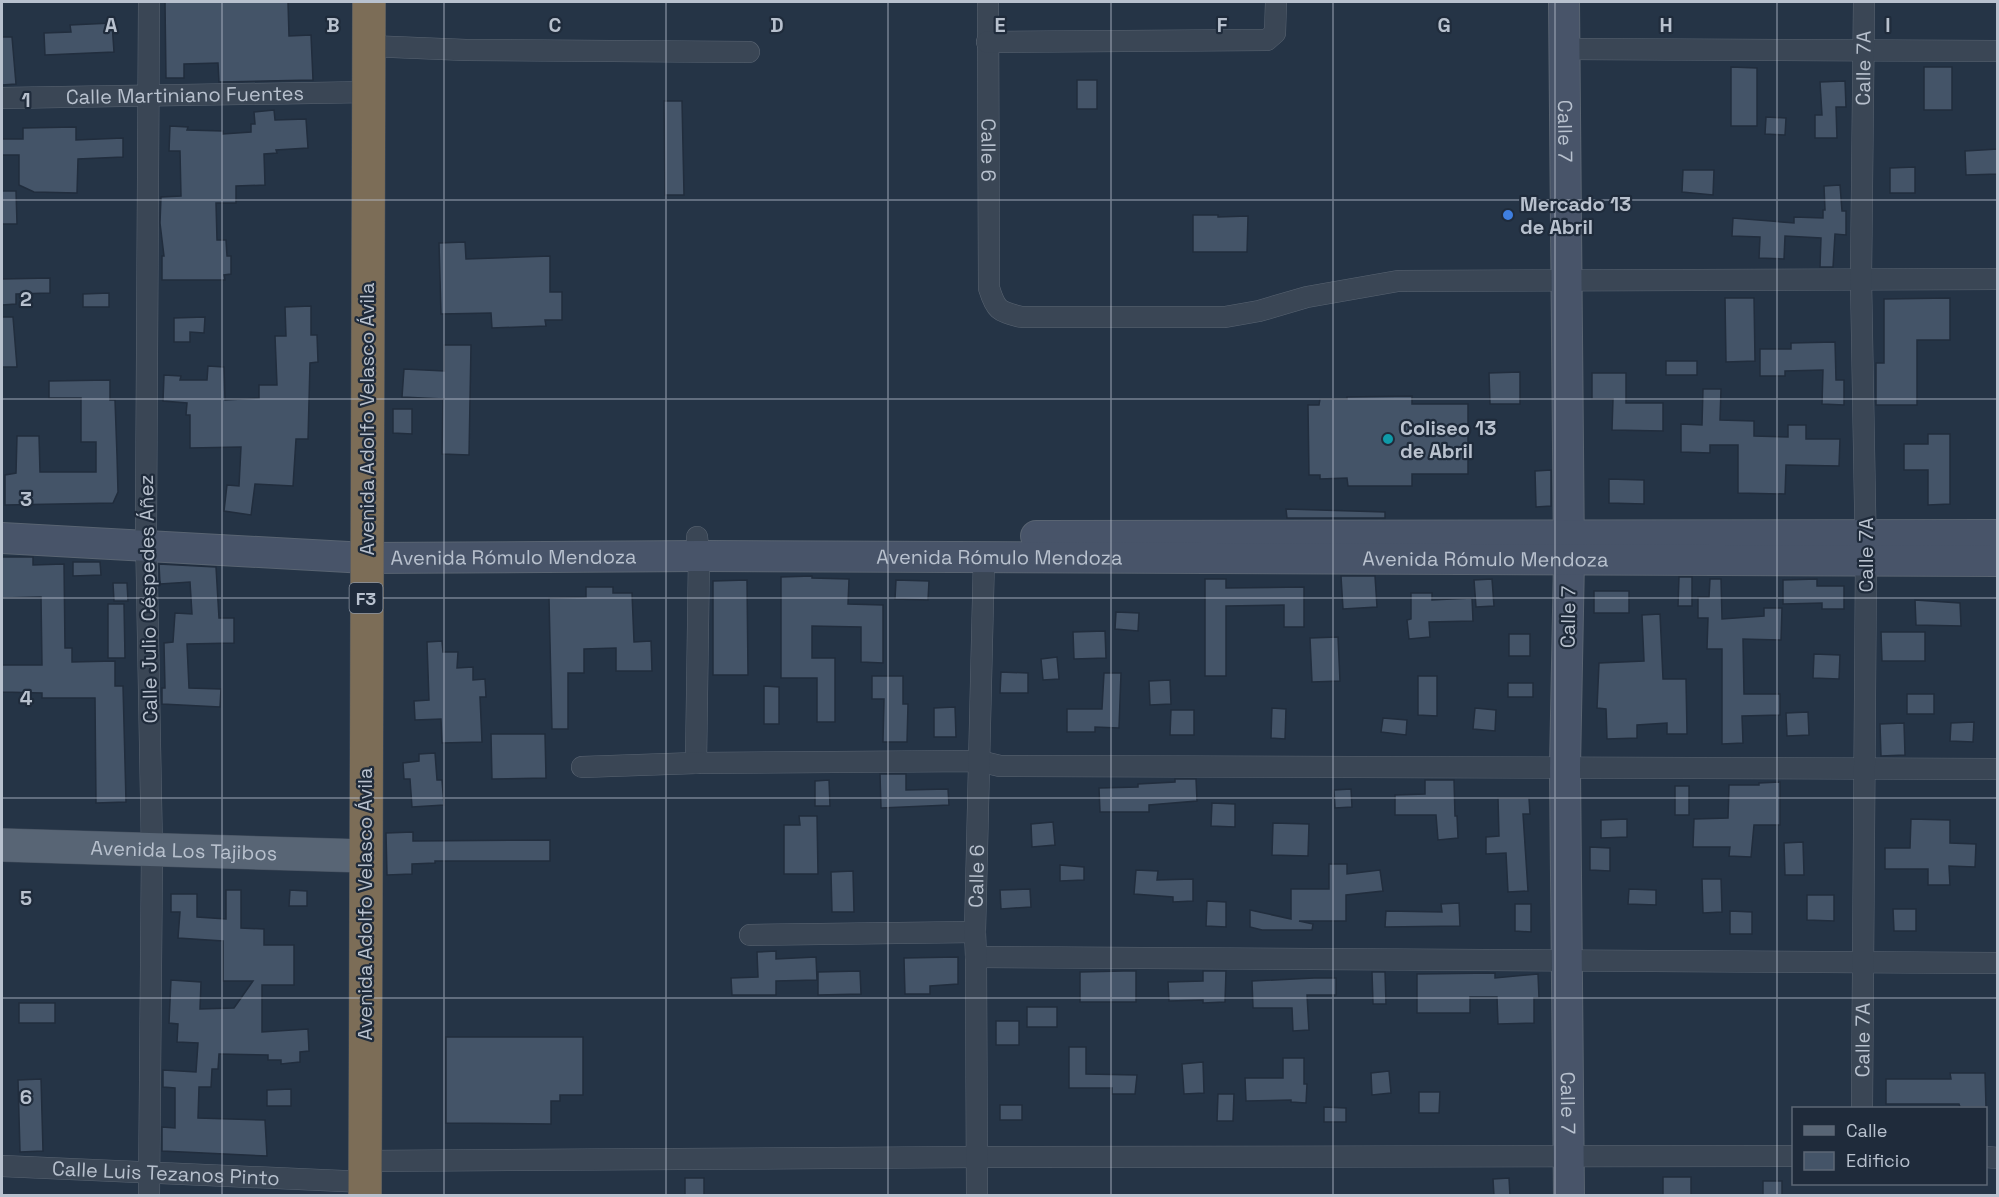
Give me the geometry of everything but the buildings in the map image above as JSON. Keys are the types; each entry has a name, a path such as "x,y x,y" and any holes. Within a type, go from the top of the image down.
{"highway":[{"name":"Avenida Adolfo Velasco Ávila","path":"365,1180 369,2"}],"main road":[{"name":"Avenida Los Tajibos","path":"2,845 365,856"}],"street":[{"name":"Calle Julio Céspedes Áñez","path":"149,2 146,538 152,851 149,1196"},
{"name":"Calle 6","path":"988,2 989,288 1000,311 1021,317 1225,316 1259,311 1307,297 1398,281 1566,280"},
{"path":"987,42 1267,40 1275,33 1276,2"},
{"name":"Calle 7","path":"1564,2 1569,548 1565,768 1569,1196"},
{"name":"Calle 7A","path":"1862,1107 1866,548 1861,279 1864,2"},
{"path":"369,46 466,50 749,52"},
{"path":"1564,49 1998,51"},
{"name":"Calle Martiniano Fuentes","path":"2,98 369,92"},
{"path":"1566,280 1998,279"},
{"name":"Avenida Rómulo Mendoza","path":"2,524 146,538"},
{"name":"Avenida Rómulo Mendoza","path":"2,538 146,538 367,548 698,546 1866,548 1998,535"},
{"path":"696,763 698,546"},
{"name":"Avenida Rómulo Mendoza","path":"698,546 984,557 1569,548"},
{"name":"Avenida Rómulo Mendoza","path":"1866,548 1998,561"},
{"name":"Calle 6","path":"977,1196 975,932 984,557"},
{"path":"582,767 696,763 979,761 1000,766 1998,769"},
{"path":"750,935 975,932"},
{"path":"976,957 1998,963"},
{"name":"Calle Luis Tezanos Pinto","path":"2,1166 365,1180 978,1157 1792,1156"}],"place":[{"name":"Mercado 13 de Abril","path":"1508,215"},
{"name":"Coliseo 13 de Abril","path":"1388,439"}]}
